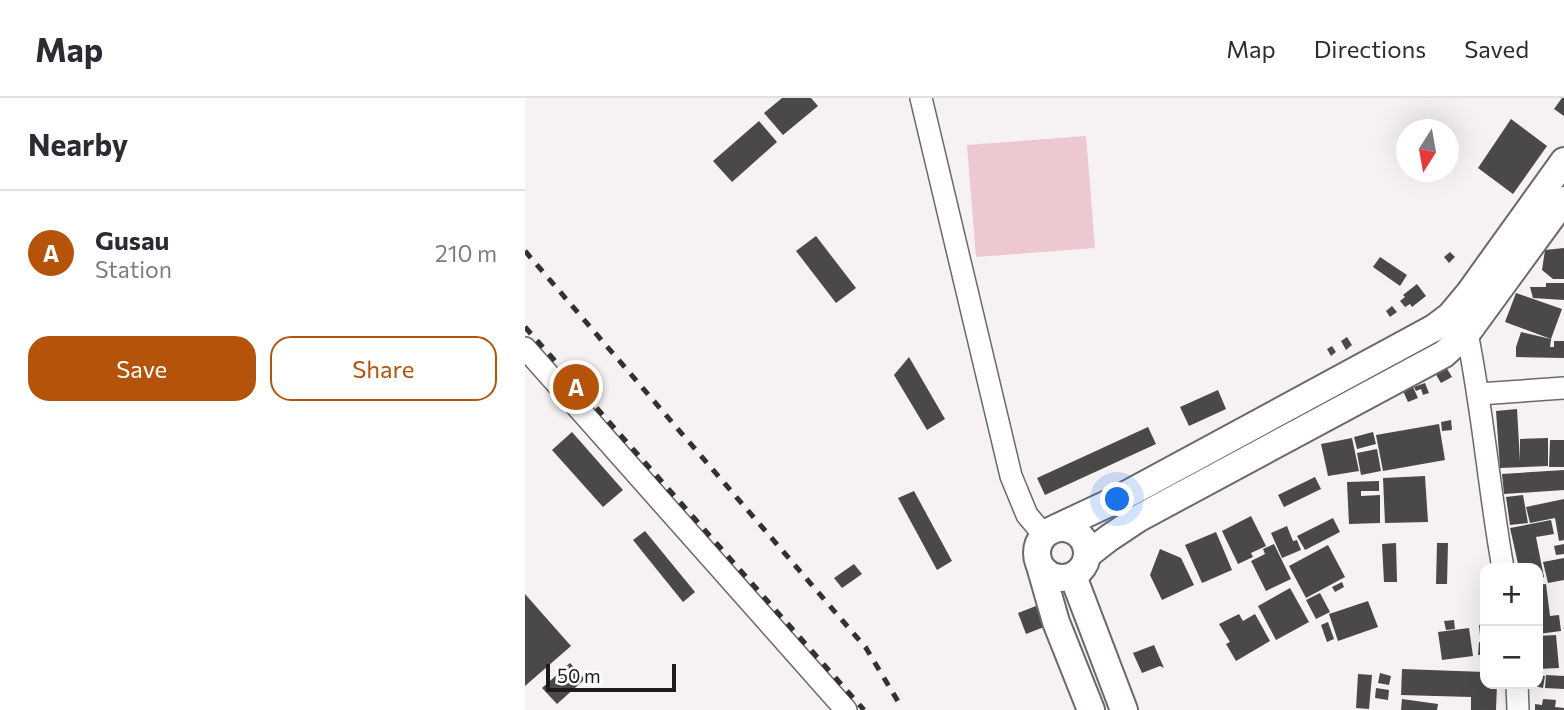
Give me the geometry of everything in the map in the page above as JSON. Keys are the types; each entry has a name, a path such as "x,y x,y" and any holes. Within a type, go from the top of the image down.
{"street":[{"path":"921,98 1011,476 1027,515 1050,531 1066,527 1075,531 1087,546 1080,566 1124,710"},
{"path":"1091,710 1056,622 1036,555 1038,544 1050,531 1120,498 1434,328 1450,316 1470,292 1564,161"},
{"path":"1040,566 1055,578 1080,566 1109,538 1139,518 1444,354 1467,333 1564,200"},
{"path":"1467,333 1479,394 1502,563"},
{"path":"525,348 846,710"},
{"path":"1479,394 1564,388"},
{"path":"1517,689 1518,710"}],"shaded area":[{"path":"1086,136 1095,248 976,257 967,145"}],"building":[{"path":"782,98 811,98 818,106 783,135 764,113"},
{"path":"1564,98 1564,116 1554,109"},
{"path":"1511,119 1547,146 1513,194 1478,168"},
{"path":"759,121 777,142 732,182 713,161"},
{"path":"816,236 856,288 836,303 796,251"},
{"path":"1564,248 1564,279 1553,279 1542,270 1545,250"},
{"path":"1450,252 1455,257 1449,263 1444,257"},
{"path":"1380,257 1407,275 1400,286 1373,267"},
{"path":"1546,283 1564,283 1564,300 1533,298 1530,287 1546,287"},
{"path":"1417,284 1426,296 1412,307 1410,304 1405,307 1400,301 1405,297 1403,295"},
{"path":"1516,293 1562,309 1551,339 1505,322"},
{"path":"1392,306 1397,312 1390,317 1386,311"},
{"path":"1521,332 1551,339 1550,347 1554,347 1554,341 1564,341 1564,358 1516,357"},
{"path":"1347,337 1352,345 1346,350 1341,341"},
{"path":"1332,346 1336,352 1331,356 1327,349"},
{"path":"909,357 945,419 927,430 894,375"},
{"path":"1446,367 1452,377 1441,383 1435,373"},
{"path":"1425,383 1429,393 1423,395 1421,389 1416,391 1414,387"},
{"path":"1413,387 1418,398 1408,402 1403,391"},
{"path":"1218,390 1226,409 1189,426 1180,407"},
{"path":"1517,409 1520,461 1520,439 1548,438 1548,466 1500,468 1496,411"},
{"path":"1451,420 1452,430 1442,431 1441,422"},
{"path":"1439,424 1445,460 1383,471 1376,435"},
{"path":"1148,427 1156,444 1045,495 1037,478"},
{"path":"572,432 623,490 603,507 552,450"},
{"path":"1373,432 1376,444 1357,449 1354,437"},
{"path":"1352,438 1359,471 1328,476 1321,444"},
{"path":"1550,440 1564,440 1564,467 1549,467"},
{"path":"1377,449 1381,471 1361,475 1357,453"},
{"path":"1564,470 1564,490 1504,494 1502,474"},
{"path":"1425,476 1428,522 1385,523 1383,478"},
{"path":"1315,477 1321,489 1284,507 1278,495"},
{"path":"1379,481 1379,491 1361,491 1361,496 1380,495 1380,523 1349,524 1347,482"},
{"path":"914,491 952,561 937,570 898,498"},
{"path":"1523,495 1528,523 1510,525 1506,497"},
{"path":"1564,499 1564,540 1559,541 1555,518 1530,523 1526,507"},
{"path":"1251,516 1266,546 1251,553 1253,557 1238,564 1222,531"},
{"path":"1333,518 1340,532 1305,550 1297,536"},
{"path":"1551,520 1554,534 1536,537 1541,563 1518,563 1510,528"},
{"path":"1287,526 1293,541 1297,540 1301,550 1282,558 1271,533"},
{"path":"645,531 695,592 683,602 633,540"},
{"path":"1216,532 1232,570 1202,583 1185,545"},
{"path":"1396,543 1397,582 1384,582 1382,544"},
{"path":"1437,543 1448,543 1447,584 1436,584"},
{"path":"1274,544 1291,579 1266,591 1251,561 1265,554 1263,549"},
{"path":"1564,544 1564,554 1556,555 1554,546"},
{"path":"1328,545 1345,577 1306,598 1289,566"},
{"path":"1160,549 1181,558 1194,585 1162,600 1150,575"},
{"path":"1564,558 1564,580 1548,583 1543,562"},
{"path":"854,564 862,574 842,588 834,578"},
{"path":"1342,582 1344,587 1335,592 1332,587"},
{"path":"1543,584 1546,584 1550,616 1559,615 1561,631 1543,633"},
{"path":"1290,588 1309,622 1276,640 1258,606"},
{"path":"1320,593 1330,612 1316,619 1306,600"},
{"path":"525,594 571,646 525,686"},
{"path":"1368,601 1378,627 1338,641 1329,614"},
{"path":"1036,606 1044,627 1026,634 1018,613"},
{"path":"1239,614 1243,621 1255,614 1270,641 1236,661 1226,644 1230,642 1219,624"},
{"path":"1454,620 1455,629 1446,630 1444,621"},
{"path":"1328,622 1334,639 1327,642 1321,625"},
{"path":"1469,628 1473,656 1442,660 1438,632"},
{"path":"1556,635 1559,668 1543,669 1543,636"},
{"path":"1154,645 1164,668 1160,666 1142,673 1133,653"},
{"path":"570,663 585,679 557,704 542,688"},
{"path":"1402,669 1480,672 1480,689 1497,689 1496,710 1471,710 1471,697 1401,695"},
{"path":"1380,673 1391,676 1389,685 1378,683"},
{"path":"1358,674 1372,675 1369,709 1356,708"},
{"path":"1546,675 1564,676 1564,689 1545,688"},
{"path":"1376,688 1389,690 1388,700 1375,698"},
{"path":"1402,699 1438,704 1437,710 1401,710"},
{"path":"1543,699 1556,700 1555,707 1564,710 1535,710 1535,704 1542,705"}],"railway":[{"path":"525,251 866,648 899,703"},
{"path":"525,327 864,710"}],"place":[{"name":"Gusau","path":"576,387"}]}
